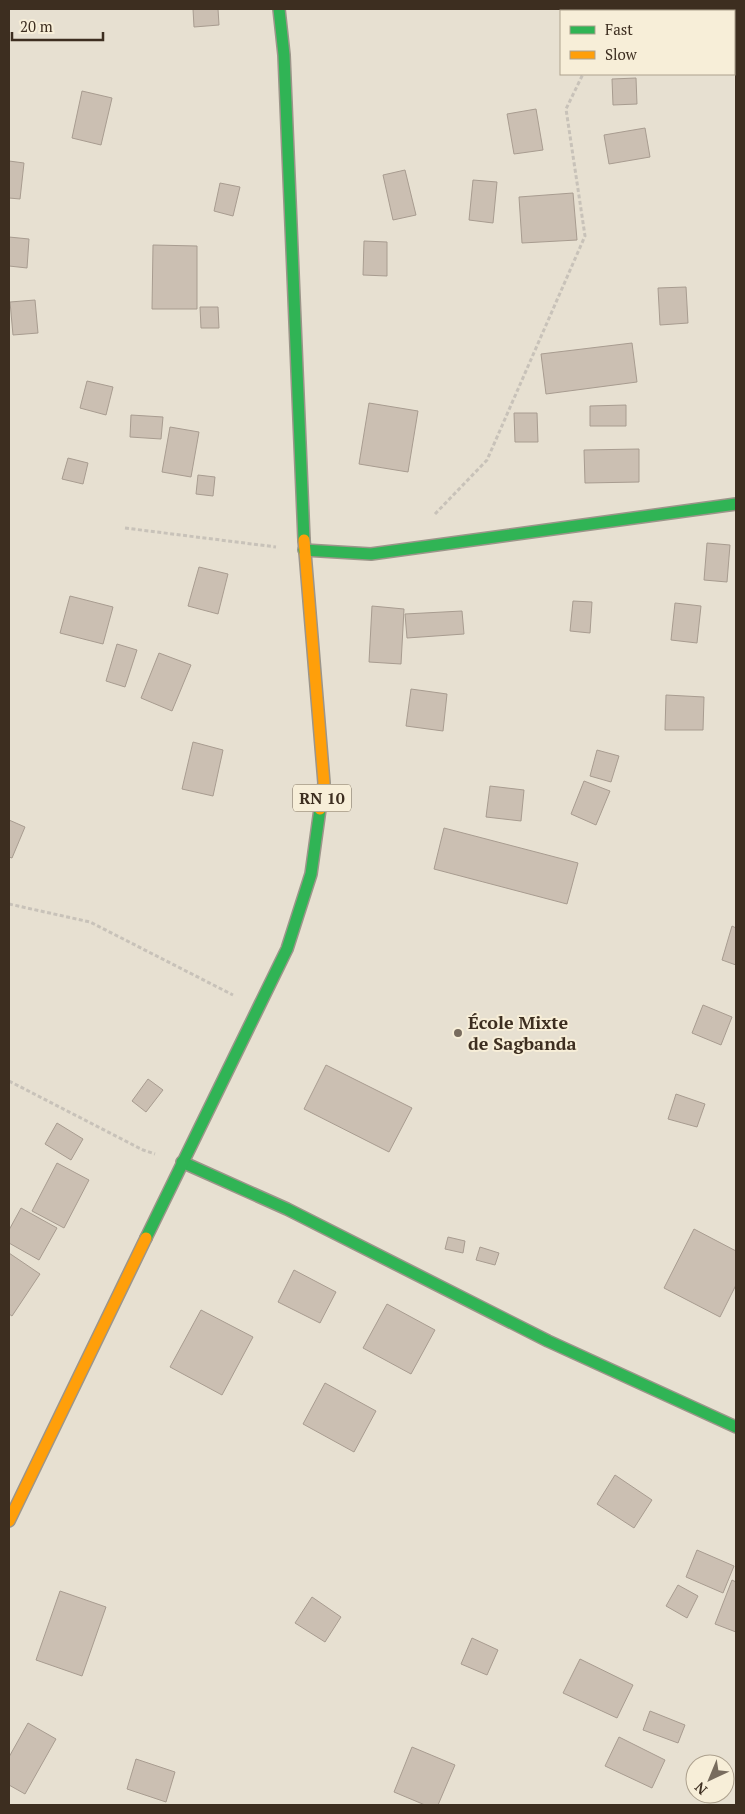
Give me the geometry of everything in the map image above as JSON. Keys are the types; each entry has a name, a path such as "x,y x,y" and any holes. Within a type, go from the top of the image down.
{"main road":[{"name":"RN 10","path":"9,1521 287,949 311,874 324,783 304,550 284,55 279,9"},
{"path":"304,550 371,554 736,504"},
{"path":"182,1162 287,1209 548,1341 736,1427"}],"path":[{"path":"435,515 487,460 585,236 566,109 583,75"},
{"path":"125,528 304,550"},
{"path":"9,904 90,922 258,1007"},
{"path":"9,1081 143,1150 182,1162"}],"building":[{"path":"193,9 218,9 219,25 194,27"},
{"path":"657,9 685,9 684,10"},
{"path":"636,78 637,104 613,105 612,79"},
{"path":"82,91 112,98 101,145 72,138"},
{"path":"536,109 543,150 514,154 507,114"},
{"path":"645,128 650,157 609,164 604,135"},
{"path":"9,161 24,163 20,199 9,198"},
{"path":"405,170 416,215 393,220 383,175"},
{"path":"473,180 497,182 493,223 469,220"},
{"path":"220,183 240,187 233,216 214,211"},
{"path":"573,193 577,240 522,243 519,197"},
{"path":"9,237 29,239 27,268 9,266"},
{"path":"364,241 387,242 387,276 363,275"},
{"path":"153,245 197,246 197,309 152,309"},
{"path":"686,287 688,323 660,325 658,288"},
{"path":"35,300 38,333 13,335 10,302"},
{"path":"200,307 218,307 219,328 201,328"},
{"path":"632,343 637,382 546,394 541,354"},
{"path":"87,381 113,387 106,415 80,408"},
{"path":"369,403 418,411 408,472 359,464"},
{"path":"626,405 626,426 590,426 590,406"},
{"path":"514,413 537,413 538,442 515,442"},
{"path":"131,415 163,417 161,439 130,437"},
{"path":"170,427 199,432 191,477 162,472"},
{"path":"639,449 639,482 585,483 584,450"},
{"path":"68,458 88,463 83,484 62,479"},
{"path":"198,475 215,477 213,496 196,494"},
{"path":"707,543 730,545 727,582 704,580"},
{"path":"199,567 228,574 218,614 188,606"},
{"path":"70,596 113,607 103,644 60,633"},
{"path":"573,601 592,602 590,633 570,631"},
{"path":"675,603 701,606 697,643 671,640"},
{"path":"372,606 404,609 401,664 369,662"},
{"path":"462,611 464,634 407,638 405,614"},
{"path":"117,644 137,650 125,687 106,681"},
{"path":"159,653 191,665 172,711 141,698"},
{"path":"411,689 447,694 443,731 406,726"},
{"path":"666,695 704,697 703,730 665,730"},
{"path":"193,742 223,750 213,796 182,789"},
{"path":"597,750 619,756 611,782 590,776"},
{"path":"584,781 610,791 596,825 571,814"},
{"path":"490,786 524,790 521,821 486,817"},
{"path":"9,820 25,827 12,858 9,857"},
{"path":"444,828 578,863 567,904 434,869"},
{"path":"732,926 736,928 736,965 722,960"},
{"path":"703,1005 732,1017 721,1045 692,1033"},
{"path":"326,1065 412,1108 389,1152 304,1109"},
{"path":"148,1079 163,1090 146,1112 132,1101"},
{"path":"676,1094 705,1104 697,1127 668,1119"},
{"path":"57,1123 83,1139 71,1160 45,1144"},
{"path":"57,1163 89,1180 64,1228 32,1211"},
{"path":"21,1208 57,1228 39,1260 9,1243 9,1230"},
{"path":"694,1229 736,1251 736,1285 720,1317 664,1288"},
{"path":"448,1237 465,1241 463,1253 445,1249"},
{"path":"480,1247 499,1253 495,1265 476,1260"},
{"path":"9,1253 40,1274 12,1316 9,1314"},
{"path":"294,1270 336,1292 320,1323 278,1302"},
{"path":"387,1304 435,1330 411,1374 363,1348"},
{"path":"201,1310 253,1337 222,1395 170,1367"},
{"path":"325,1383 376,1411 354,1452 303,1424"},
{"path":"615,1475 652,1500 634,1528 597,1504"},
{"path":"697,1550 734,1566 723,1593 686,1577"},
{"path":"732,1580 736,1582 736,1632 715,1624"},
{"path":"678,1585 698,1596 687,1618 666,1606"},
{"path":"60,1591 106,1607 82,1676 36,1660"},
{"path":"312,1597 341,1617 325,1642 295,1623"},
{"path":"472,1638 498,1650 487,1675 461,1664"},
{"path":"580,1659 633,1685 617,1718 563,1693"},
{"path":"650,1711 685,1725 678,1743 643,1730"},
{"path":"28,1723 56,1739 25,1794 9,1785 9,1757"},
{"path":"619,1737 665,1760 652,1788 605,1766"},
{"path":"412,1747 455,1765 438,1805 425,1805 394,1792"},
{"path":"136,1759 175,1772 166,1802 127,1789"}],"traffic: fast":[{"path":"279,9 284,55 304,540"},
{"path":"304,550 371,554 736,504"},
{"path":"146,1238 287,949 311,874 320,809"},
{"path":"182,1162 287,1209 548,1341 736,1427"}],"traffic: slow":[{"path":"304,540 324,783 320,809"},
{"path":"9,1521 146,1238"}],"place":[{"name":"École Mixte de Sagbanda","path":"458,1033"}]}
